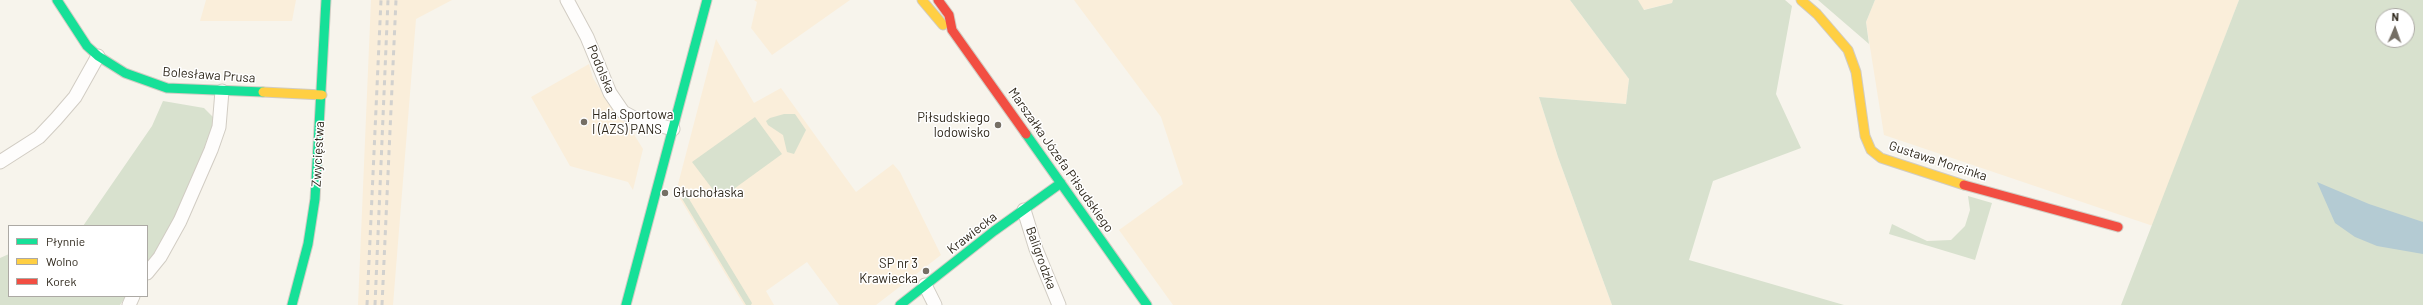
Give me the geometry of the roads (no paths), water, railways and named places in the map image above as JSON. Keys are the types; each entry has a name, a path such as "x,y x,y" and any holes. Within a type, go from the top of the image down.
{"street":[{"name":"Bolesława Prusa","path":"57,0 87,46 98,56 125,73 167,88 322,95"},
{"name":"Zwycięstwa","path":"292,305 308,244 315,198 322,95 326,0"},
{"name":"Podolska","path":"567,0 587,37 610,93 623,112 636,119 673,129"},
{"path":"626,305 707,0"},
{"name":"Marszałka Józefa Piłsudskiego","path":"922,0 939,22 952,30 1147,305"},
{"name":"Marszałka Józefa Piłsudskiego","path":"938,0 949,15 952,30"},
{"name":"Gustawa Morcinka","path":"1801,0 1842,41 1850,55 1856,72 1865,136 1871,150 1881,158 1951,181 2118,227"},
{"path":"0,161 39,137 56,119 74,97 98,56"},
{"path":"148,272 160,257 180,221 212,150 219,127 222,91"},
{"name":"Krawiecka","path":"900,305 1061,183"},
{"name":"Baligrodzka","path":"1024,210 1036,249 1059,305"},
{"path":"925,285 935,305"}],"water":[{"path":"2317,182 2369,204 2423,222 2423,254 2377,246 2355,237 2335,223"}],"railway":[{"path":"367,305 381,0"},
{"path":"375,305 388,0"},
{"path":"382,305 396,0"}],"place":[{"name":"Hala Sportowa I (AZS) PANS","path":"584,122"},
{"name":"Piłsudskiego lodowisko","path":"998,125"},
{"name":"Głuchołaska","path":"665,193"},
{"name":"SP nr 3 Krawiecka","path":"926,271"}]}
